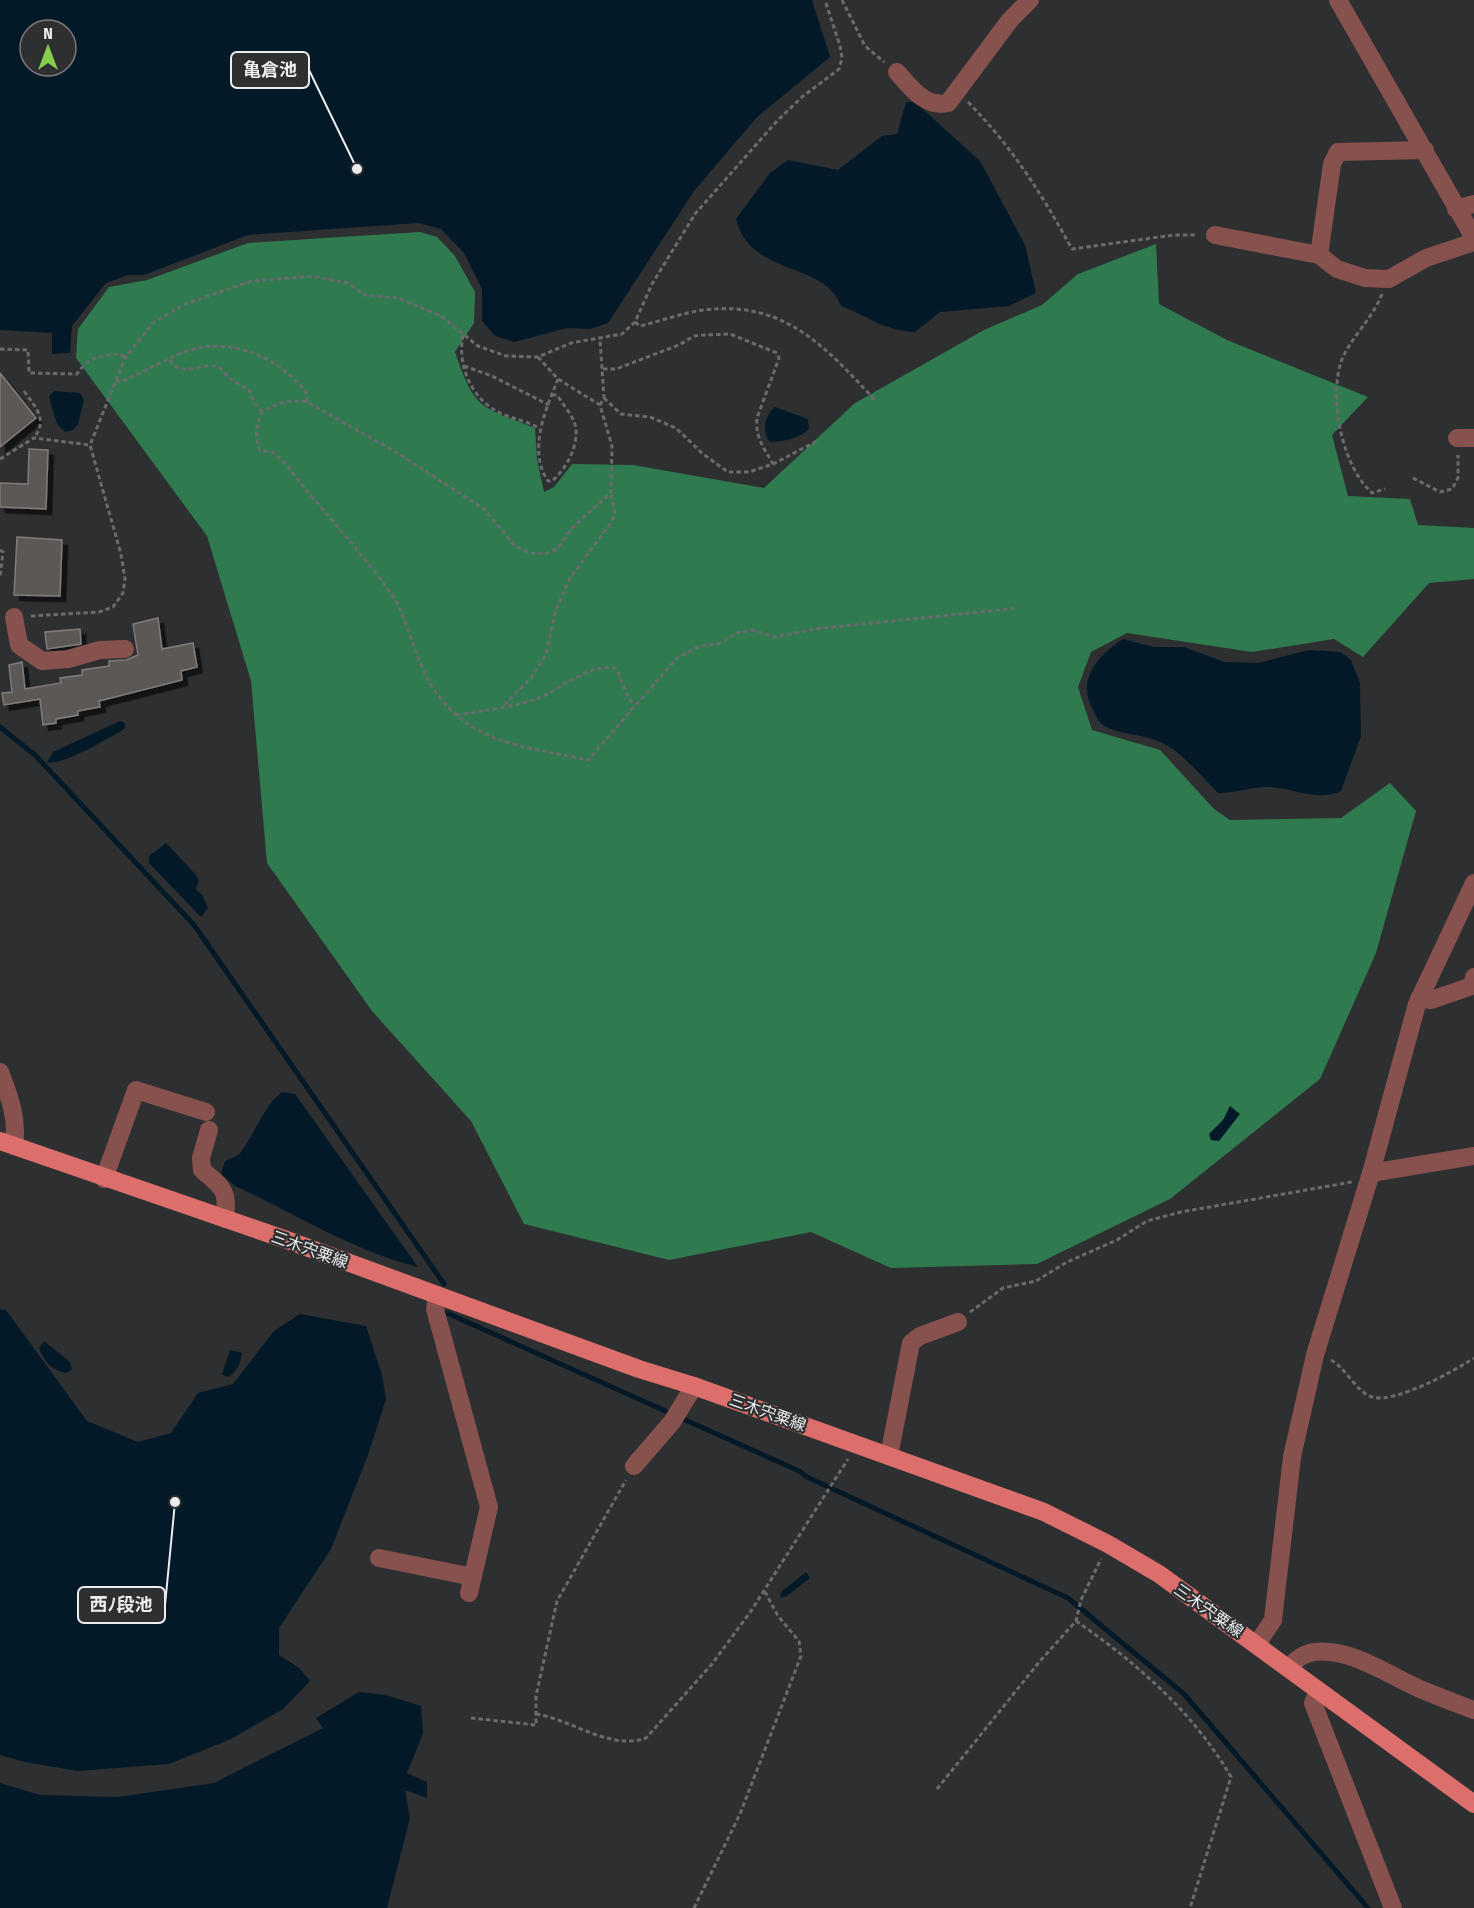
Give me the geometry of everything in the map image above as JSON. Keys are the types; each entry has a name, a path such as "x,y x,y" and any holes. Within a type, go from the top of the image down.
{"main road":[{"name":"三木宍粟線","path":"7,1144 225,1219 1044,1512 1108,1544 1159,1574 1474,1804"}],"street":[{"path":"897,72 928,102 937,105 948,103 959,92 1010,20 1030,0"},
{"path":"1215,235 1319,255 1337,269 1365,278 1389,279 1426,258 1474,240 1338,0"},
{"path":"1319,255 1332,164 1338,152 1425,150"},
{"path":"1456,208 1474,204"},
{"path":"14,617 19,645 42,660 68,659 100,650 125,649"},
{"path":"1257,1644 1273,1620 1292,1457 1315,1355 1370,1177 1419,998 1474,883"},
{"path":"1419,998 1431,1000 1472,986 1474,977"},
{"path":"0,1072 14,1106 16,1133 7,1144"},
{"path":"104,1179 136,1090 207,1121 201,1158 202,1170 222,1186 227,1198 225,1219"},
{"path":"1370,1177 1474,1156"},
{"path":"379,1558 471,1585 489,1507 435,1309 437,1295"},
{"path":"889,1456 911,1343 920,1336 958,1322"},
{"path":"634,1466 672,1422 694,1386"},
{"path":"1288,1668 1302,1655 1315,1652 1333,1653 1362,1661 1419,1688 1474,1710"},
{"path":"1319,1691 1314,1703 1393,1908"}],"path":[{"path":"14,617 99,612 113,607 123,593 125,579 121,554 90,445 125,358 153,323 185,304 252,281 312,276 348,283 365,294 398,298 441,316 463,335 491,353 538,357 571,343 600,340 622,334 635,321 652,284 695,214 777,121 802,97 839,69 842,58 840,46 825,0"},
{"path":"842,0 865,46 897,72"},
{"path":"959,92 1001,135 1039,189 1072,249 1174,235 1215,235"},
{"path":"1385,489 1372,493 1354,467 1337,420 1337,391 1342,361 1376,310 1389,279"},
{"path":"635,321 640,326 703,310 735,309 786,320 826,352 875,400"},
{"path":"603,369 616,369 679,345 694,336 730,334 777,353 779,358 756,428 757,436 773,464"},
{"path":"463,335 460,348 471,386 485,403 501,413 539,428"},
{"path":"600,340 604,398 600,405"},
{"path":"116,381 120,382 184,352 210,347 228,347 256,353 290,374 308,394 308,402"},
{"path":"0,349 28,350 29,373 77,374 85,362 103,355 121,354 125,358"},
{"path":"504,705 531,678 546,654 556,610 570,578 615,514 614,499 611,493 612,446 600,405 558,379 538,357"},
{"path":"170,360 178,368 187,370 215,366 220,368 227,377 250,391 253,402 262,412"},
{"path":"464,366 492,376 549,405"},
{"path":"552,395 557,395 575,424 575,446 564,468 552,481 548,481 542,464 539,428 558,379"},
{"path":"0,459 34,438 40,429 41,414 24,391"},
{"path":"604,398 621,414 650,417 676,428 703,454 728,472 749,472 773,464 819,440"},
{"path":"611,493 573,527 557,549 545,554 530,553 515,546 484,509 394,451 308,402 293,399 262,412 257,424 257,443 260,451 272,452 285,464 393,597 430,683 456,715 462,722 495,739 531,749 588,760 677,658 700,646 719,644 736,633 752,630 775,637 815,629 1018,608"},
{"path":"34,438 90,445"},
{"path":"1413,478 1440,492 1452,489 1458,478 1466,438"},
{"path":"0,550 3,552 0,578"},
{"path":"456,715 536,699 592,669 603,667 615,668 622,688 634,705"},
{"path":"958,1322 1003,1288 1036,1281 1067,1262 1117,1240 1147,1221 1259,1197 1370,1177"},
{"path":"1315,1355 1339,1365 1370,1397 1383,1398 1447,1374 1474,1359"},
{"path":"536,1714 605,1737 635,1742 646,1737 712,1664 764,1590 850,1455 853,1443"},
{"path":"471,1718 536,1725 536,1696 557,1600 634,1466"},
{"path":"937,1789 1040,1661 1077,1621 1082,1600 1108,1544"},
{"path":"694,1908 740,1814 801,1656 800,1641 778,1616 764,1590"},
{"path":"1077,1621 1145,1674 1212,1745 1231,1777 1190,1908"}],"green space":[{"path":"420,232 437,237 455,256 475,292 474,323 455,352 468,385 481,404 490,410 535,428 537,459 544,492 554,487 572,464 633,465 764,488 855,403 984,330 1042,305 1078,274 1156,244 1159,304 1227,340 1368,397 1332,435 1348,496 1410,499 1418,525 1474,528 1474,579 1429,583 1363,657 1334,639 1252,652 1127,633 1091,652 1078,687 1092,730 1160,750 1214,809 1230,820 1341,818 1390,783 1416,811 1376,953 1320,1079 1170,1199 1037,1264 891,1268 811,1232 669,1260 524,1224 471,1121 372,1011 267,863 251,681 207,536 76,358 78,329 109,287 147,280 248,243"}],"water":[{"path":"0,0 812,0 830,57 757,117 694,191 608,323 590,329 567,328 514,342 495,336 482,321 482,289 464,253 441,229 418,223 248,235 144,275 128,275 106,283 72,326 70,353 52,354 52,333 0,330"},
{"path":"906,102 915,102 980,161 1025,245 1036,293 1009,306 940,312 915,332 904,331 885,326 841,306 832,291 819,281 771,260 756,251 744,238 736,219 770,173 788,160 838,170 882,136 897,134"},
{"path":"54,391 80,393 84,400 78,424 73,430 65,432 57,424 49,397"},
{"path":"775,407 808,419 809,429 791,439 770,442 767,438 765,424"},
{"path":"1123,639 1154,647 1184,647 1224,662 1258,663 1309,650 1341,652 1351,660 1360,683 1361,736 1341,791 1312,795 1264,787 1218,793 1188,762 1168,746 1103,725 1088,699 1088,679 1092,669 1105,653"},
{"path":"120,721 125,723 125,728 105,740 62,760 47,762 53,752"},
{"path":"166,843 199,881 196,889 202,895 208,908 201,917 149,863 149,856"},
{"path":"282,1092 295,1094 418,1267 348,1242 235,1186 221,1174 225,1161 241,1152 269,1105"},
{"path":"1230,1106 1240,1114 1219,1141 1211,1140 1209,1134 1223,1120"},
{"path":"0,1309 6,1310 87,1421 138,1442 171,1433 198,1393 233,1384 274,1331 300,1314 366,1326 382,1375 386,1399 368,1455 331,1549 279,1628 279,1655 299,1668 310,1681 283,1709 231,1739 169,1764 77,1771 0,1755"},
{"path":"44,1341 70,1362 72,1369 66,1373 49,1365 39,1348"},
{"path":"230,1350 242,1353 238,1367 228,1377 222,1374"},
{"path":"806,1572 810,1578 787,1596 780,1598 781,1592"},
{"path":"359,1692 386,1695 421,1706 423,1733 407,1773 427,1782 427,1798 405,1790 410,1818 387,1908 0,1908 0,1783 40,1795 118,1797 214,1783 323,1728 316,1718"}],"building":[{"path":"0,373 36,418 0,447"},
{"path":"29,449 48,450 46,509 0,507 0,483 28,484"},
{"path":"17,537 62,540 60,596 14,595"},
{"path":"158,618 162,649 193,643 197,667 181,671 182,680 99,701 100,707 78,711 78,715 56,719 56,723 43,725 40,699 4,705 2,693 12,692 9,665 22,662 25,689 61,683 60,678 82,675 82,670 109,666 109,661 126,660 138,655 133,624"},
{"path":"80,629 81,644 47,649 45,632"}],"waterway":[{"path":"0,727 35,755 194,925 444,1284"},
{"path":"447,1313 799,1471 807,1477 1068,1598 1184,1694 1368,1908"}],"place":[{"name":"亀倉池","path":"357,169"},
{"name":"西ﾉ段池","path":"175,1502"}]}
